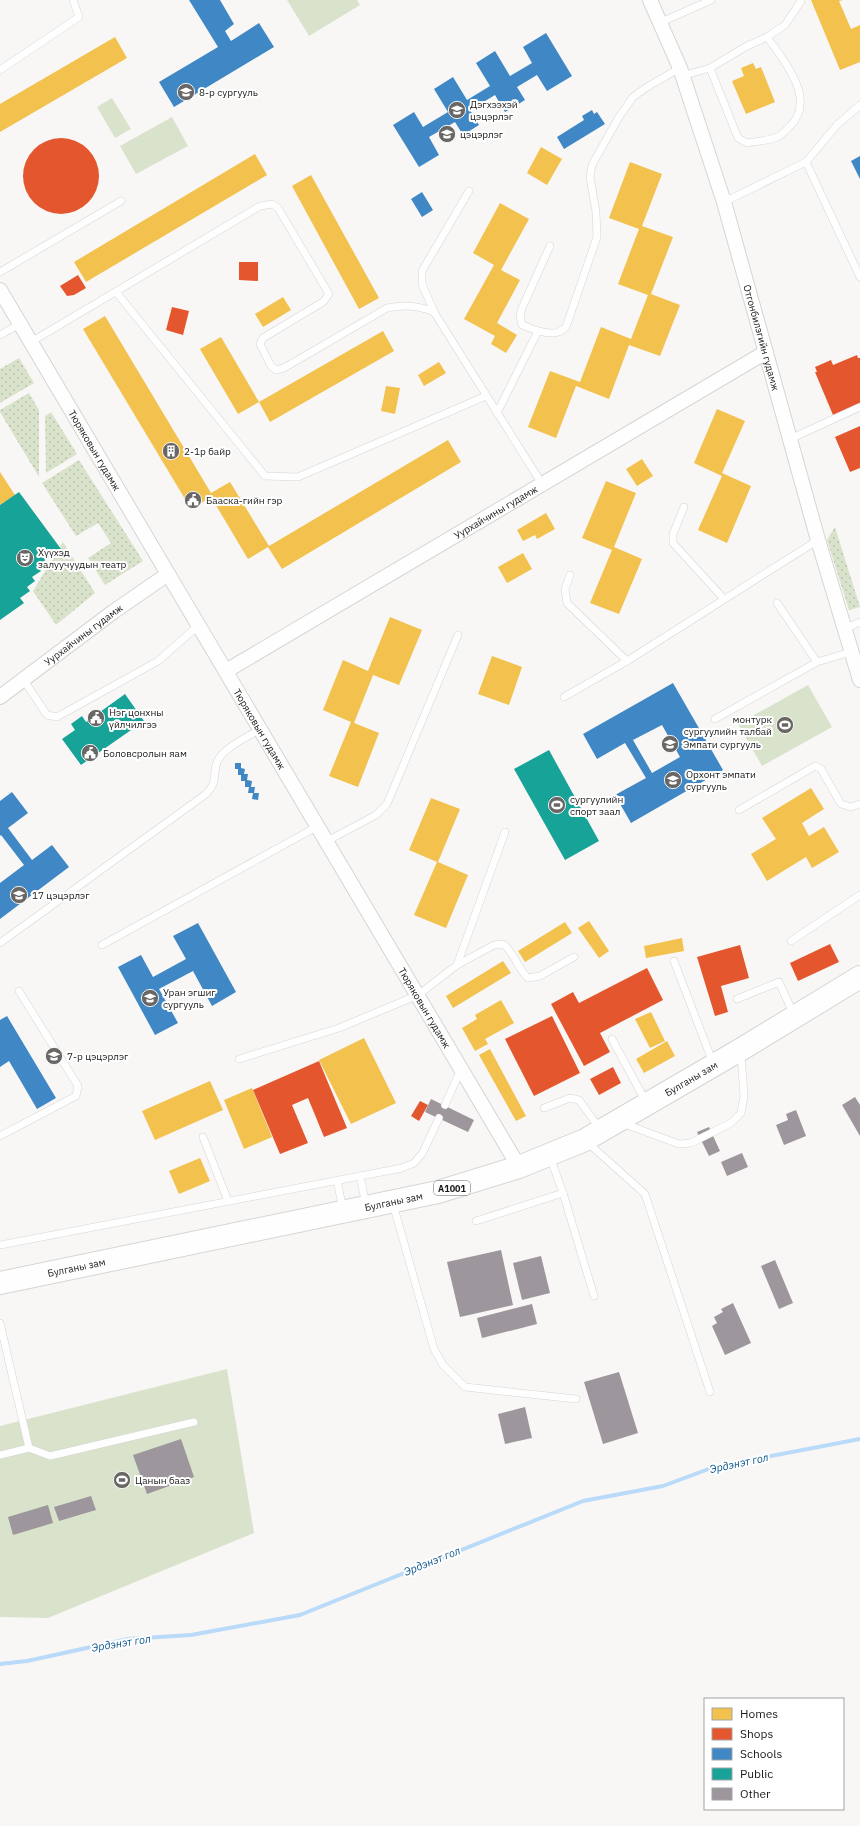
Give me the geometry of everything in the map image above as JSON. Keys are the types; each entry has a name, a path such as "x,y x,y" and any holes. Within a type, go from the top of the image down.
{"highway":[{"name":"Булганы зам","path":"0,1283 438,1192 519,1167 601,1131 740,1050 860,977"}],"street":[{"name":"Отгонбилэгийн гудамж","path":"650,0 681,72 724,202 818,540 860,680"},
{"name":"Тюряковын гудамж","path":"0,290 519,1167"},
{"name":"Уурхайчины гудамж","path":"226,671 766,352"},
{"name":"Уурхайчины гудамж","path":"0,697 168,574"}],"lane":[{"path":"0,70 79,17 73,0"},
{"path":"659,23 711,0"},
{"path":"550,246 522,308 520,316 522,324 538,331 556,334 560,333 566,327 597,237 596,212 590,177 592,166 618,117 633,97 647,87 681,72 710,68 747,46 767,37 785,25 801,1"},
{"path":"710,68 738,138 747,143 778,137 792,124 800,112 801,95 788,65 767,37"},
{"path":"724,202 806,162 837,125 860,105"},
{"path":"806,162 860,277"},
{"path":"469,191 422,271 422,284 434,312 542,484"},
{"path":"0,272 122,201"},
{"path":"31,342 260,206 272,204 278,208 329,294 323,302 263,338 260,344 271,366 276,370 284,368 387,308 404,305 420,306 434,312"},
{"path":"116,292 265,476 298,477 486,396"},
{"path":"0,336 20,324"},
{"path":"497,413 538,331"},
{"path":"790,439 860,407"},
{"path":"684,507 673,534 673,543 724,599"},
{"path":"564,697 627,661 818,540"},
{"path":"570,575 565,589 567,603 627,661"},
{"path":"778,603 817,662"},
{"path":"844,629 860,622"},
{"path":"23,679 47,715 57,717 158,661 199,625"},
{"path":"327,841 376,815 387,804 458,635"},
{"path":"715,719 817,662 851,652"},
{"path":"0,943 206,794 215,782 216,766 225,752 260,729"},
{"path":"739,810 815,766 821,769 841,804 851,807 860,804"},
{"path":"102,945 318,826"},
{"path":"458,965 505,832"},
{"path":"791,941 860,895"},
{"path":"239,1059 339,1028 418,995 458,965 494,945 503,944 510,949 521,971 528,978 540,976 574,957"},
{"path":"674,960 714,1065"},
{"path":"737,999 779,982 795,1017"},
{"path":"0,1136 76,1096 78,1086 19,991"},
{"path":"612,1039 647,1104"},
{"path":"601,1131 679,1144 691,1143 731,1123 741,1114 744,1097 740,1050"},
{"path":"445,1106 461,1069"},
{"path":"544,1108 570,1098 579,1100 645,1194 710,1392"},
{"path":"0,1245 402,1168 414,1163 422,1154 439,1118"},
{"path":"203,1137 228,1201"},
{"path":"549,1155 563,1193 594,1296"},
{"path":"360,1176 366,1207"},
{"path":"337,1181 344,1211"},
{"path":"476,1221 563,1193"},
{"path":"392,1202 434,1350 450,1374 465,1386 576,1399"},
{"path":"0,1323 29,1448"},
{"path":"0,1455 29,1448 50,1456 194,1422"}],"green space":[{"path":"287,0 357,0 360,5 309,36"},
{"path":"112,98 131,129 115,138 97,107"},
{"path":"172,117 188,146 136,174 120,146"},
{"path":"19,358 34,383 0,403 0,369"},
{"path":"29,393 39,410 39,477 0,412 0,410"},
{"path":"51,412 77,454 46,473 45,416"},
{"path":"79,460 143,561 105,585 88,558 111,543 98,523 76,536 42,483"},
{"path":"835,527 860,607 849,610 827,540"},
{"path":"63,542 95,593 56,625 33,591"},
{"name":"монтурк сургуулийн талбай","path":"808,685 832,727 762,766 738,724"},
{"name":"Цанын бааз","path":"227,1369 254,1533 48,1618 0,1617 0,1426"}],"building: Homes":[{"path":"811,0 843,0 839,1 851,29 860,25 860,62 840,70"},
{"path":"115,37 127,58 0,132 0,104"},
{"path":"753,63 756,69 761,67 775,102 746,114 732,81 744,76 741,68"},
{"path":"541,147 562,159 547,185 527,173"},
{"path":"255,154 267,175 86,282 74,262"},
{"path":"630,162 662,174 642,226 673,237 651,294 680,305 660,356 629,345 609,399 576,386 556,438 528,427 550,371 580,382 601,327 631,339 648,295 618,284 639,229 609,218"},
{"path":"311,175 379,298 359,309 292,186"},
{"path":"500,203 529,219 501,270 520,280 497,323 517,335 506,353 491,344 495,336 464,319 494,265 473,253"},
{"path":"283,297 291,310 263,327 255,314"},
{"name":"2-1р байр","path":"105,316 211,493 230,482 269,546 448,440 461,462 282,569 268,547 248,559 211,497 191,509 83,329"},
{"path":"383,331 394,351 270,422 259,402"},
{"path":"221,337 259,402 238,414 200,349"},
{"path":"439,362 446,373 424,386 418,375"},
{"path":"386,386 400,388 395,414 381,411"},
{"path":"717,409 745,421 722,473 751,486 727,543 698,530 722,476 694,463"},
{"path":"642,459 653,476 637,486 626,469"},
{"path":"0,472 15,495 0,505"},
{"path":"606,481 636,493 614,547 642,559 619,614 590,603 612,550 582,538"},
{"path":"546,513 555,529 537,539 535,535 523,541 517,530"},
{"path":"523,553 532,569 507,583 498,567"},
{"path":"390,617 422,630 399,685 373,675 354,723 379,733 358,787 329,776 351,722 323,710 343,660 368,671"},
{"path":"492,656 522,667 509,705 478,694"},
{"path":"811,788 824,809 802,823 809,836 824,827 839,852 812,868 806,857 767,881 751,854 776,839 762,818"},
{"path":"431,798 460,809 438,862 468,875 446,928 414,915 437,862 409,850"},
{"path":"589,921 609,951 599,958 578,928"},
{"path":"565,922 572,933 525,962 518,951"},
{"path":"682,938 684,951 646,958 644,946"},
{"path":"503,961 511,973 453,1008 446,996"},
{"path":"501,1000 514,1023 485,1039 488,1044 475,1051 462,1028 477,1019 475,1015"},
{"path":"651,1012 665,1041 650,1048 635,1019"},
{"path":"364,1038 396,1103 351,1124 319,1060"},
{"path":"667,1041 675,1056 644,1073 636,1059"},
{"path":"490,1049 526,1116 516,1121 479,1055"},
{"path":"210,1081 223,1110 155,1140 142,1111"},
{"path":"252,1088 272,1137 244,1149 224,1100"},
{"path":"200,1158 210,1181 179,1194 169,1171"}],"building: Shops":[{"path":"61,138 75,141 88,149 96,162 99,176 96,190 88,203 75,211 61,214 47,211 34,203 26,190 23,176 26,162 34,149 47,141"},
{"path":"239,262 258,262 258,281 239,280"},
{"path":"78,275 86,288 74,295 67,296 60,286"},
{"path":"172,307 189,311 183,335 166,330"},
{"path":"857,355 858,358 860,358 860,403 833,415 815,372 817,372 815,367 831,360 833,365"},
{"path":"860,426 860,468 850,472 835,437"},
{"path":"830,944 839,962 798,981 790,963"},
{"path":"740,945 749,978 721,986 728,1012 715,1016 697,957"},
{"path":"647,968 663,1000 600,1033 610,1052 584,1066 551,1004 573,992 579,1003"},
{"path":"552,1016 580,1073 534,1096 505,1039"},
{"path":"319,1061 347,1128 324,1137 308,1098 292,1105 308,1143 280,1154 253,1090"},
{"path":"613,1067 621,1083 599,1095 590,1079"},
{"path":"420,1101 428,1105 419,1121 411,1116"}],"building: Schools":[{"path":"189,0 220,0 234,24 225,31 231,41 259,23 274,47 174,107 159,82 218,47"},
{"path":"546,33 572,76 547,91 537,75 517,87 525,100 505,112 495,95 470,110 479,125 463,135 455,122 429,137 439,155 419,167 393,125 414,112 423,127 448,112 434,89 453,77 467,100 490,86 476,63 495,51 510,76 532,63 523,47"},
{"path":"592,110 594,114 597,112 605,124 564,149 557,137 584,120 582,116"},
{"path":"860,156 860,179 851,161"},
{"path":"422,192 433,210 422,217 411,199"},
{"name":"Эмпати сургууль","path":"673,683 723,770 631,823 615,795 646,778 625,743 597,759 583,734","holes":["662,725 680,757 652,773 633,740"]},
{"path":"235,763 241,763 241,768 245,769 244,774 248,774 247,780 252,781 251,787 255,787 254,793 259,793 258,800 252,799 253,793 248,793 249,787 245,787 245,781 241,781 241,775 238,775 238,769 235,769"},
{"path":"12,792 28,813 8,828 32,860 52,845 69,867 0,919 0,883 24,865 1,835 0,836 0,801"},
{"path":"198,923 236,992 212,1006 193,971 159,989 178,1023 155,1035 118,967 141,955 153,977 186,959 173,936"},
{"path":"7,1016 56,1098 37,1109 9,1061 0,1067 0,1020"}],"building: Public":[{"name":"Хүүхэд залуучуудын театр","path":"19,492 61,549 37,566 41,571 32,577 35,581 27,587 30,591 20,598 24,603 0,620 0,505"},
{"path":"125,694 144,721 81,765 62,739 75,730 71,724 82,716 86,722"},
{"name":"сургуулийн спорт заал","path":"549,750 599,841 565,860 514,769"}],"building: Other":[{"path":"855,1097 860,1105 860,1136 842,1105"},
{"path":"431,1099 474,1120 468,1132 425,1112"},
{"path":"796,1110 806,1136 784,1145 776,1125 788,1120 786,1114"},
{"path":"709,1127 720,1151 709,1156 697,1132"},
{"path":"742,1153 748,1167 727,1176 721,1162"},
{"path":"501,1250 513,1305 460,1317 447,1262"},
{"path":"541,1256 550,1293 522,1300 513,1263"},
{"path":"775,1260 793,1303 779,1309 761,1266"},
{"path":"733,1303 751,1343 725,1355 712,1326 717,1323 714,1317 723,1312 721,1309"},
{"path":"532,1304 537,1324 482,1338 477,1318"},
{"path":"619,1372 638,1433 603,1444 584,1382"},
{"path":"525,1407 532,1438 505,1444 498,1414"},
{"path":"181,1439 194,1477 147,1494 133,1455"},
{"path":"91,1496 96,1510 59,1521 54,1507"},
{"path":"48,1505 53,1523 13,1535 8,1517"}],"waterway":[{"name":"Эрдэнэт гол","path":"0,1664 27,1661 128,1639 191,1635 300,1615 583,1501 663,1486 714,1467 860,1439"}],"place":[{"name":"8-р сургууль","path":"186,92"},
{"name":"Дэгхээхэй цэцэрлэг","path":"457,110"},
{"name":"цэцэрлэг","path":"447,134"},
{"name":"2-1р байр","path":"171,451"},
{"name":"Бааска-гийн гэр","path":"193,500"},
{"name":"Хүүхэд залуучуудын театр","path":"25,558"},
{"name":"Нэг цонхны үйлчилгээ","path":"96,718"},
{"name":"монтурк сургуулийн талбай","path":"785,725"},
{"name":"Эмпати сургууль","path":"670,744"},
{"name":"Боловсролын яам","path":"90,753"},
{"name":"Орхонт эмпати сургууль","path":"673,780"},
{"name":"сургуулийн спорт заал","path":"557,805"},
{"name":"17 цэцэрлэг","path":"19,895"},
{"name":"Уран эгшиг сургууль","path":"150,998"},
{"name":"7-р цэцэрлэг","path":"54,1056"},
{"name":"Цанын бааз","path":"122,1480"}]}
